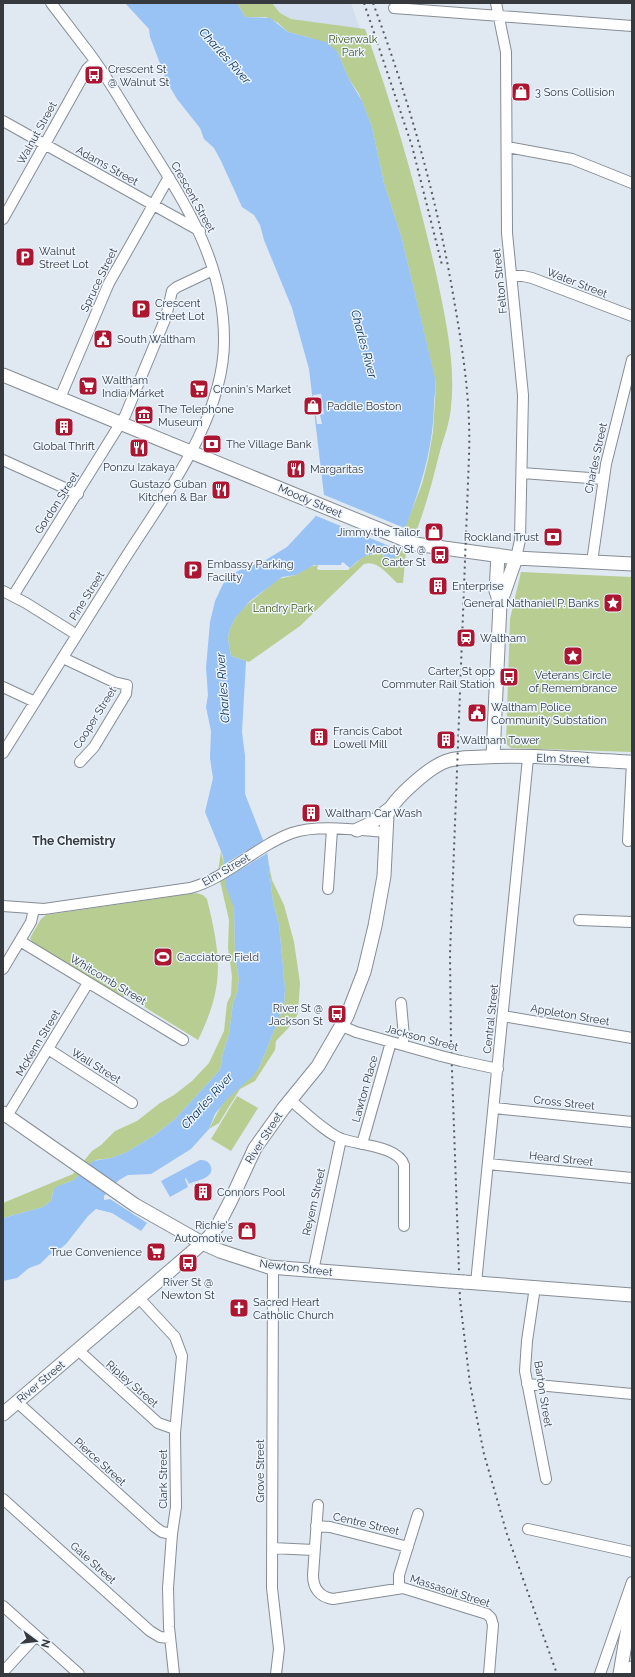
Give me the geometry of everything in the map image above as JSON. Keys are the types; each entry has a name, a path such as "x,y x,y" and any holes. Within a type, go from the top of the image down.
{"main road":[{"name":"Moody Street","path":"3,376 60,398 404,540 429,547 516,558 632,564"},
{"path":"498,556 496,591 500,604"},
{"path":"493,756 500,604 516,558"},
{"name":"Elm Street","path":"386,832 388,815 393,805 414,783 430,770 447,760 493,756 632,762"},
{"path":"357,830 370,824 393,805"},
{"name":"River Street","path":"3,1414 140,1298 202,1243 214,1230 227,1209 255,1148 290,1100 318,1066 342,1026 362,978 372,941 383,880 386,832"},
{"name":"Newton Street","path":"5,1114 115,1192 202,1243 257,1264 273,1268 632,1295"},
{"path":"620,1674 629,1649 632,1603"},
{"path":"631,1674 632,1668"}],"street":[{"name":"Crescent Street","path":"51,3 94,61 169,177 200,231 213,270 223,317 224,356 215,395 192,452"},
{"name":"Felton Street","path":"496,3 504,38 507,67 506,219 523,395 520,540 516,558"},
{"path":"394,8 632,26"},
{"name":"Walnut Street","path":"3,219 87,69 94,61"},
{"name":"Adams Street","path":"3,121 200,231"},
{"path":"507,148 572,159 632,183"},
{"name":"Spruce Street","path":"60,398 109,283 169,177"},
{"name":"Gordon Street","path":"13,596 121,423 148,364 167,314 172,291 177,287 213,270"},
{"name":"Water Street","path":"512,276 532,278 632,316"},
{"name":"Charles Street","path":"592,562 603,479 632,360"},
{"name":"Pine Street","path":"3,754 192,452"},
{"path":"3,460 78,494"},
{"path":"522,473 603,479"},
{"path":"3,591 77,635"},
{"name":"Cooper Street","path":"63,658 114,682 127,685 126,694 94,747 80,762"},
{"path":"3,687 35,702"},
{"name":"Central Street","path":"470,1283 488,1164 528,758"},
{"path":"628,841 632,762"},
{"path":"328,889 332,830"},
{"name":"Elm Street","path":"3,906 34,909 186,888 208,881 276,840 299,831 357,830 386,832"},
{"path":"3,969 32,919 34,909"},
{"path":"579,920 632,922"},
{"name":"Whitcomb Street","path":"20,941 183,1040"},
{"name":"McKenn Street","path":"5,1114 48,1049 88,983"},
{"path":"401,1004 404,1037 402,1045"},
{"name":"Appleton Street","path":"503,1016 632,1038"},
{"name":"Jackson Street","path":"342,1026 356,1032 441,1056 498,1069"},
{"name":"Lawton Place","path":"362,1144 391,1042"},
{"name":"Wall Street","path":"48,1049 132,1103"},
{"path":"290,1100 341,1139 388,1151 402,1158 404,1172 404,1226"},
{"name":"Cross Street","path":"494,1108 632,1122"},
{"name":"Reyem Street","path":"313,1271 341,1139"},
{"name":"Heard Street","path":"488,1164 632,1178"},
{"name":"Grove Street","path":"273,1268 272,1598 279,1649 276,1674"},
{"name":"Barton Street","path":"535,1287 526,1348 525,1371 546,1479"},
{"name":"Clark Street","path":"140,1298 175,1337 181,1351 182,1367 175,1429 176,1507 172,1534 168,1588 170,1638 174,1674"},
{"name":"Ripley Street","path":"78,1350 158,1423 175,1429"},
{"path":"527,1384 632,1394"},
{"name":"Pierce Street","path":"17,1402 154,1527 164,1533 172,1534"},
{"name":"Gale Street","path":"3,1498 150,1631 160,1637 170,1638"},
{"name":"Centre Street","path":"318,1505 316,1526 330,1527 408,1547"},
{"path":"399,1588 398,1578 418,1514"},
{"name":"Massasoit Street","path":"316,1526 314,1584 318,1592 325,1597 335,1598 405,1588 490,1616 493,1628 489,1674"},
{"path":"528,1529 632,1552"},
{"path":"272,1548 314,1550"},
{"path":"600,1674 632,1582"},
{"path":"3,1606 79,1674"},
{"path":"611,1644 629,1649 632,1629"},
{"path":"3,1672 36,1636"}],"shaded area":[{"path":"272,3 351,3 360,29 291,19 280,13"}],"green space":[{"name":"Riverwalk Park","path":"237,3 272,3 280,13 291,19 365,29 376,59 421,211 443,306 451,357 452,390 447,429 416,532 405,528 422,484 428,460 433,432 436,383 402,239 384,183 372,127 359,94 349,79 337,51 311,38 288,32 278,23 266,17 245,17"},
{"name":"Landry Park","path":"397,549 406,552 403,583 397,583 386,572 374,564 364,564 300,626 249,662 231,656 228,639 229,631 235,618 243,608 278,579 296,575 309,567 318,565 317,569 319,570 348,570 364,556 381,553 386,559 397,557"},
{"path":"521,572 632,577 632,752 511,748 506,744 510,619"},
{"path":"221,851 234,908 235,955 239,979 237,992 233,1003 229,1034 223,1053 220,1070 175,1119 155,1135 127,1152 111,1158 96,1160 74,1180 63,1184 53,1192 51,1201 43,1207 3,1218 3,1203 73,1174 92,1151 101,1145 115,1131 137,1121 160,1103 174,1095 192,1081 209,1063 224,1031 227,1003 231,995 232,976 228,948 229,920 218,872"},
{"path":"268,859 272,880 284,905 294,942 300,983 298,1013 294,1022 276,1041 275,1050 255,1081 240,1089 219,1123 209,1129 227,1098 259,1068 284,1006 285,989 279,924 273,902"},
{"path":"196,893 203,895 207,899 215,938 218,971 213,1003 207,1021 198,1040 125,995 123,997 33,943 30,938 41,919 46,915"},
{"path":"237,1096 258,1108 231,1151 211,1139"}],"water":[{"name":"Charles River","path":"125,3 237,3 245,17 270,18 288,32 326,42 337,51 349,79 362,101 372,127 384,183 402,239 436,381 433,425 427,462 410,516 396,552 397,557 386,560 382,553 372,554 357,561 350,568 342,562 341,565 314,565 296,575 282,577 250,601 235,618 229,631 228,639 231,656 246,661 242,732 245,756 245,794 267,850 273,902 279,924 285,989 284,1006 259,1068 253,1076 227,1099 215,1114 209,1129 191,1149 151,1174 128,1175 119,1180 104,1196 104,1200 110,1199 147,1223 141,1231 112,1213 96,1209 88,1216 66,1244 60,1249 49,1255 40,1264 29,1268 17,1278 3,1281 3,1218 43,1207 51,1201 54,1189 74,1180 93,1161 111,1158 127,1152 155,1135 175,1119 220,1070 223,1053 229,1034 233,1003 237,992 239,979 235,955 234,908 226,887 223,856 205,812 213,778 210,758 211,731 206,707 208,695 206,668 210,622 215,601 223,584 230,576 238,571 264,561 287,547 315,517 324,495 309,369 292,308 264,240 260,225 254,215 242,207 214,148 204,139 200,128 177,99 167,82 150,37 149,29"},
{"name":"Connors Pool","path":"200,1160 209,1163 211,1167 210,1174 207,1177 189,1184 186,1178 188,1187 170,1197 161,1181"}],"pier":[{"path":"321,394 324,414 320,415 322,424 317,424 313,395"},
{"path":"322,494 407,529 399,550 314,515"},
{"path":"265,840 269,852 223,880 223,865"}],"railway":[{"path":"364,3 412,146 442,265"},
{"path":"373,3 410,113 421,150 439,224 454,300 468,397 469,456 450,954 451,1042 460,1300 470,1384 484,1454 507,1534 557,1674"}],"place":[{"name":"Crescent St @ Walnut St","path":"94,75"},
{"name":"3 Sons Collision","path":"521,92"},
{"name":"Walnut Street Lot","path":"25,257"},
{"name":"Crescent Street Lot","path":"141,309"},
{"name":"South Waltham","path":"103,339"},
{"name":"Waltham India Market","path":"88,386"},
{"name":"Cronin's Market","path":"199,389"},
{"name":"Paddle Boston","path":"313,406"},
{"name":"The Telephone Museum","path":"144,415"},
{"name":"Global Thrift","path":"64,427"},
{"name":"The Village Bank","path":"212,444"},
{"name":"Ponzu Izakaya","path":"139,448"},
{"name":"Margaritas","path":"296,469"},
{"name":"Gustazo Cuban Kitchen & Bar","path":"221,490"},
{"name":"Jimmy the Tailor","path":"434,532"},
{"name":"Rockland Trust","path":"553,537"},
{"name":"Moody St @ Carter St","path":"440,555"},
{"name":"Embassy Parking Facility","path":"193,570"},
{"name":"Enterprise","path":"438,586"},
{"name":"General Nathaniel P. Banks","path":"613,603"},
{"name":"Waltham","path":"466,638"},
{"name":"Veterans Circle of Remembrance","path":"573,656"},
{"name":"Carter St opp Commuter Rail Station","path":"509,677"},
{"name":"Waltham Police Community Substation","path":"477,713"},
{"name":"Francis Cabot Lowell Mill","path":"319,737"},
{"name":"Waltham Tower","path":"446,740"},
{"name":"Waltham Car Wash","path":"311,813"},
{"name":"Cacciatore Field","path":"163,957"},
{"name":"River St @ Jackson St","path":"337,1014"},
{"name":"Connors Pool","path":"203,1192"},
{"name":"Richie's Automotive","path":"247,1231"},
{"name":"True Convenience","path":"156,1252"},
{"name":"River St @ Newton St","path":"188,1263"},
{"name":"Sacred Heart Catholic Church","path":"239,1308"}],"district":[{"name":"The Chemistry","path":"74,841"}]}
